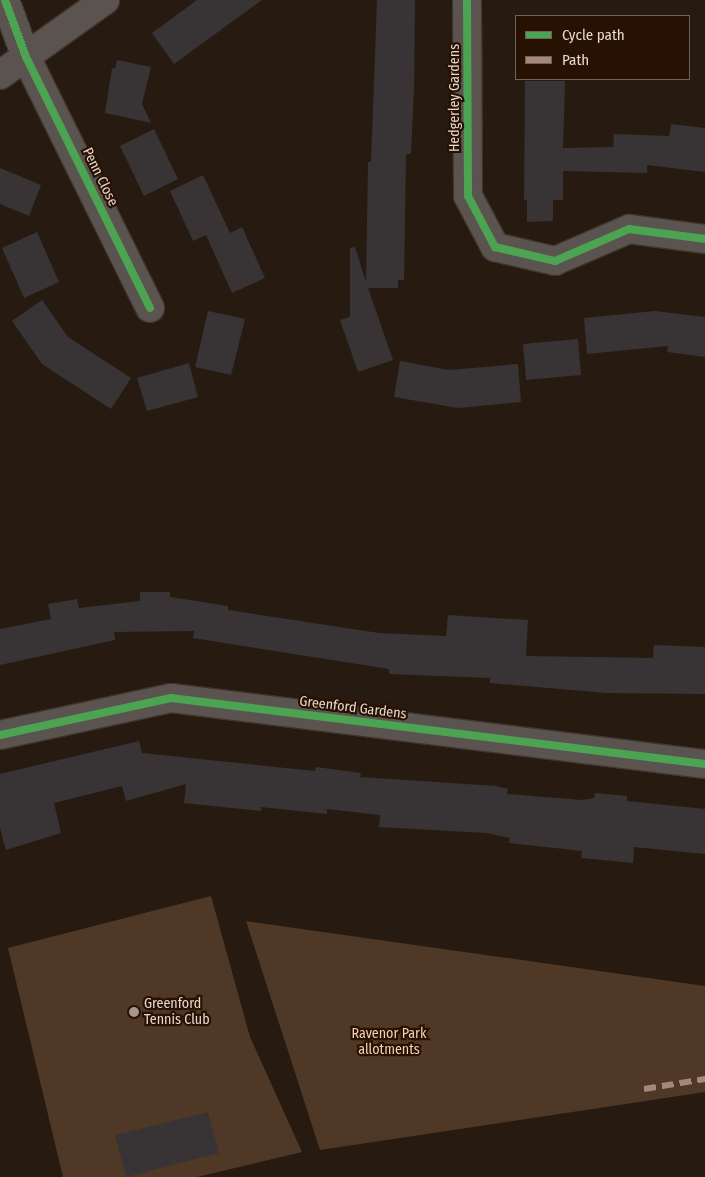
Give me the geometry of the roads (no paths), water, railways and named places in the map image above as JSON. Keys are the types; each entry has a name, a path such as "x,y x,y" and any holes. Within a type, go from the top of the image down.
{"street":[{"name":"Penn Close","path":"5,0 26,57 150,308"},
{"path":"0,75 105,0"},
{"name":"Hedgerley Gardens","path":"466,0 468,196 495,247 555,260 629,229 705,240"},
{"name":"Greenford Gardens","path":"0,736 171,698 705,764"}],"place":[{"name":"Greenford Tennis Club","path":"134,1012"}],"park label":[{"name":"Ravenor Park allotments","path":"389,1042"}]}
